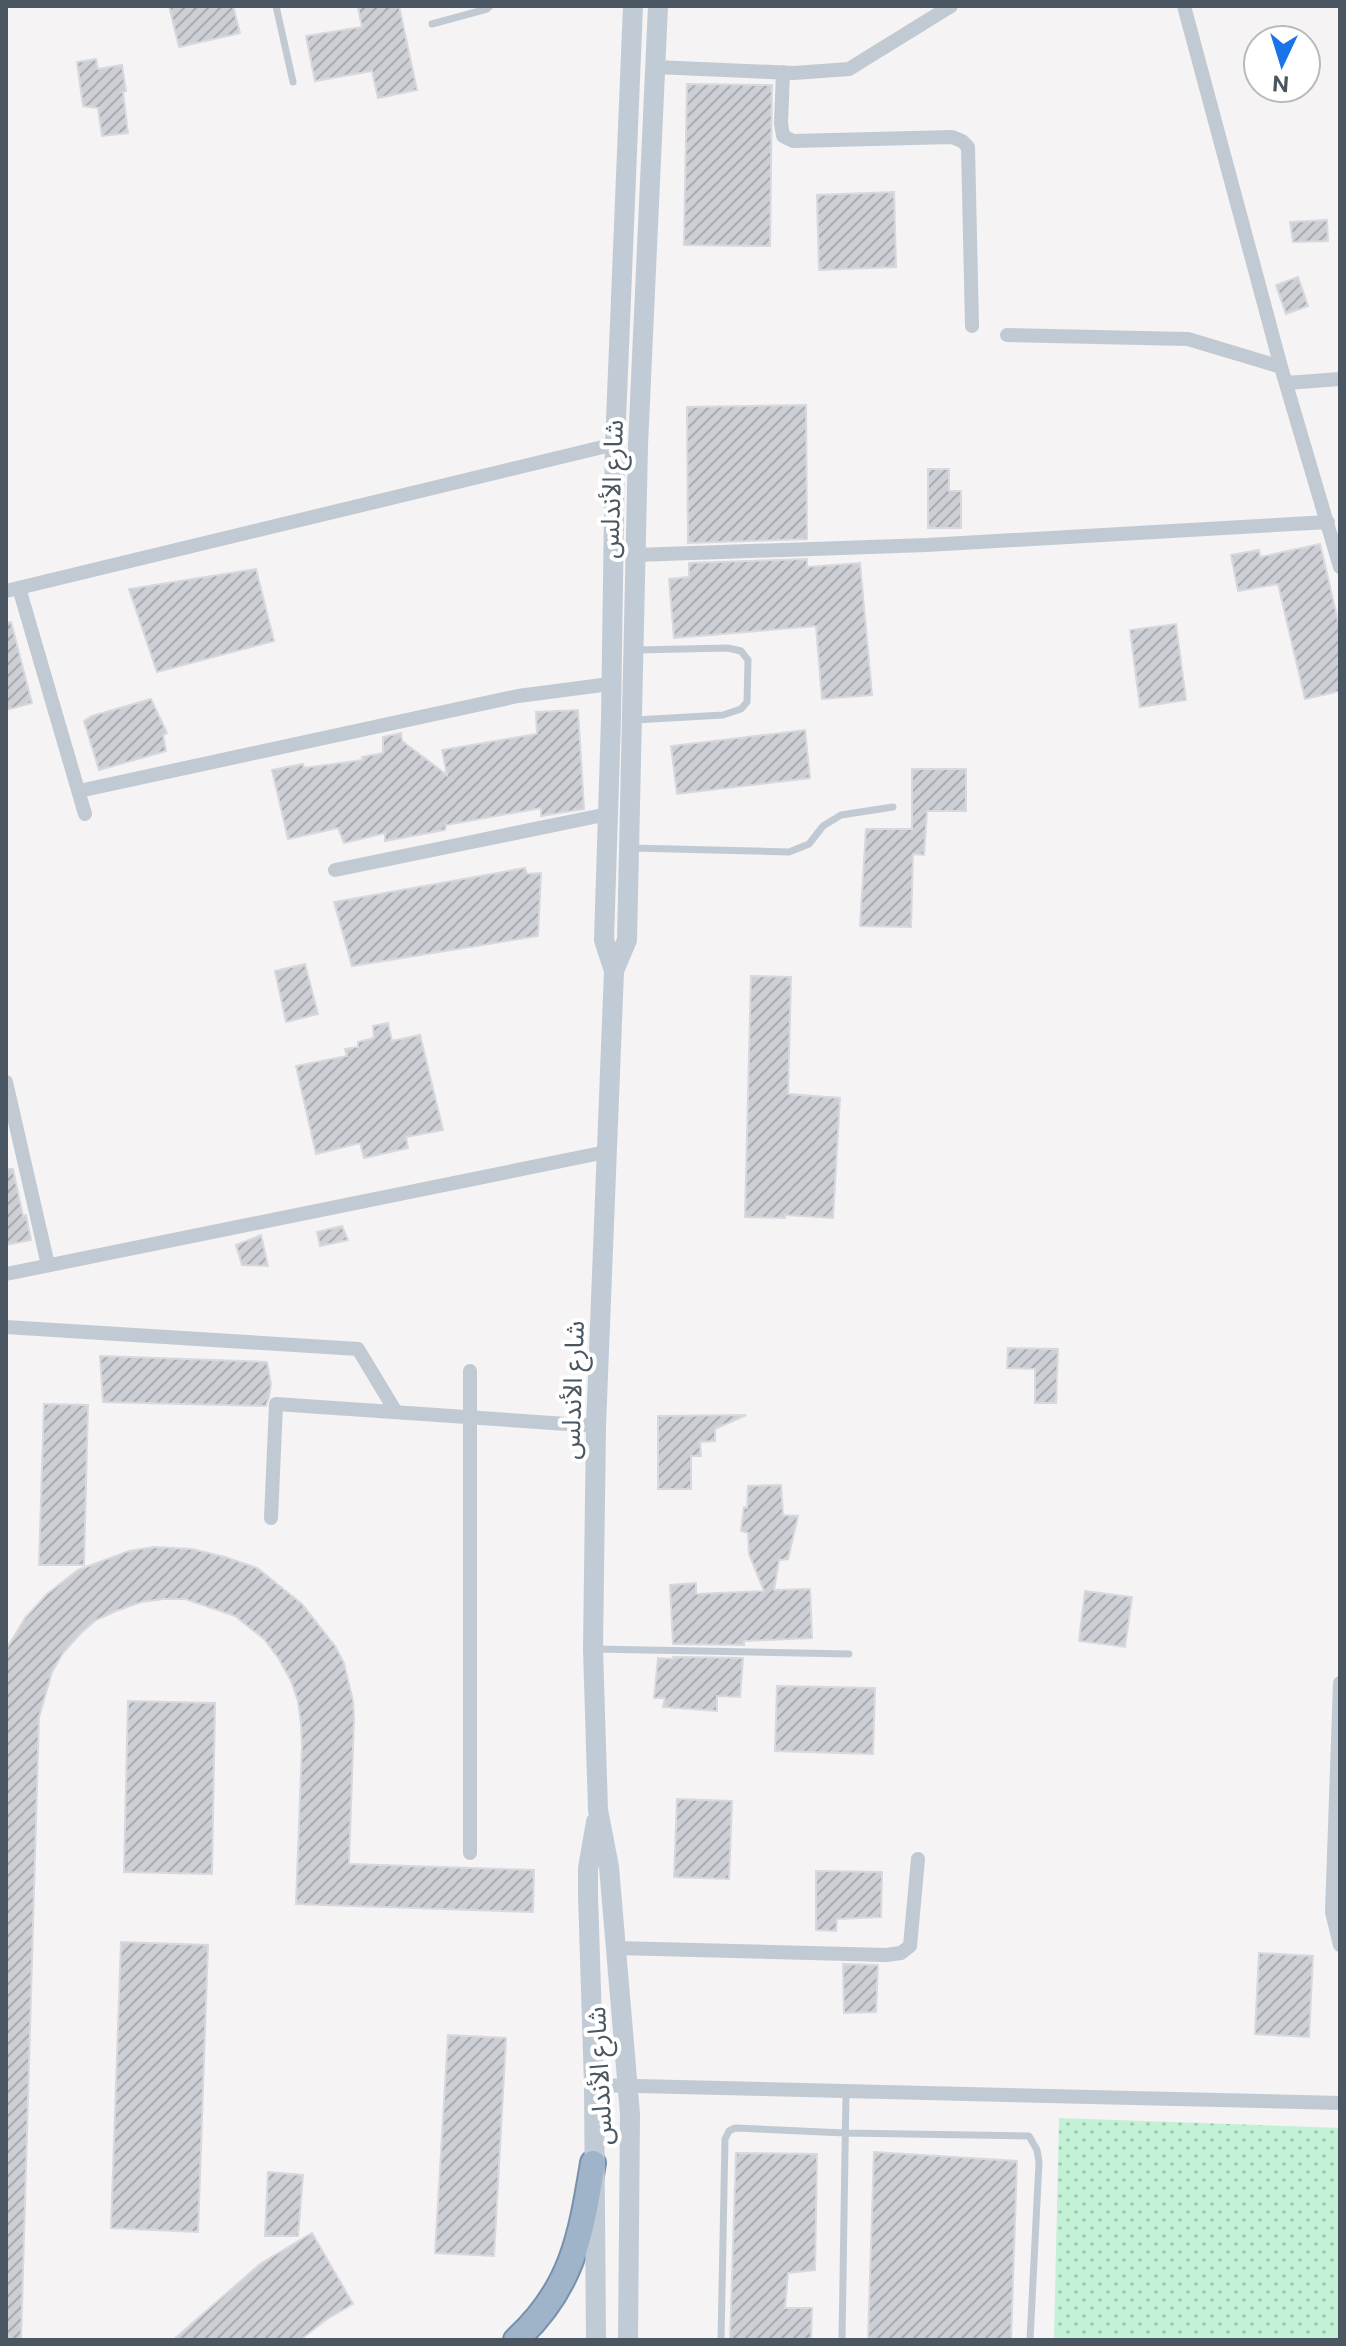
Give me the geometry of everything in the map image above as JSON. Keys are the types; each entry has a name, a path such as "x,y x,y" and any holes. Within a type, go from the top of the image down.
{"highway":[{"path":"516,2340 551,2303 565,2278 584,2219 593,2163"}],"main road":[{"name":"شارع الأندلس","path":"614,971 604,940 615,444 633,6"},
{"name":"شارع الأندلس","path":"628,2340 628,2084 609,1867 598,1810 593,1649 596,1426 606,1152 614,971 627,940 638,429 658,6"},
{"name":"شارع الأندلس","path":"596,2340 588,1868 598,1810"}],"street":[{"path":"655,67 783,72 849,69 951,6"},
{"path":"1184,6 1281,367 1340,567"},
{"path":"783,72 781,123 783,136 793,141 952,137 968,147 972,326"},
{"path":"1007,335 1188,339 1281,367"},
{"path":"1286,383 1340,379"},
{"path":"85,814 12,590 615,444"},
{"path":"635,555 927,545 1328,522"},
{"path":"79,791 518,696 610,684"},
{"path":"335,870 608,814"},
{"path":"6,1082 48,1265"},
{"path":"6,1274 606,1152"},
{"path":"6,1327 358,1349 396,1412"},
{"path":"470,1371 470,1853"},
{"path":"271,1518 276,1404 596,1426"},
{"path":"1340,1683 1337,1839 1332,1912 1340,1945"},
{"path":"616,1948 901,1953 910,1946 918,1859"},
{"path":"594,2085 1340,2103"}],"lane":[{"path":"276,6 293,82"},
{"path":"432,24 490,6"},
{"path":"633,720 732,713 741,709 747,702 748,660 741,651 728,648 634,650"},
{"path":"630,848 789,852 809,844 823,826 841,815 893,807"},
{"path":"593,1649 849,1654"},
{"path":"842,2340 846,2089"},
{"path":"721,2340 725,2139 729,2131 735,2128 1029,2136 1037,2150 1039,2162 1030,2340"}],"green space":[{"path":"1059,2118 1340,2128 1340,2340 1054,2340"}],"building":[{"path":"169,6 233,6 240,33 179,47"},
{"path":"399,6 417,90 378,98 372,71 315,81 306,36 362,27 358,8"},
{"path":"96,59 98,69 122,65 128,133 102,136 98,108 83,106 77,62"},
{"path":"687,84 772,85 770,246 684,245"},
{"path":"894,192 896,267 819,270 817,195"},
{"path":"1327,220 1328,241 1293,242 1290,222"},
{"path":"1298,277 1308,306 1286,314 1276,285"},
{"path":"806,405 807,539 688,543 687,407"},
{"path":"928,469 949,469 949,491 961,491 961,528 928,528"},
{"path":"1320,544 1340,629 1340,691 1305,699 1278,584 1238,591 1231,555 1259,550 1260,557"},
{"path":"807,559 807,567 860,563 872,695 822,699 816,626 674,638 669,579 689,577 689,563"},
{"path":"256,569 274,641 157,672 129,589"},
{"path":"11,622 32,703 6,710 6,623"},
{"path":"1176,624 1186,700 1140,707 1130,630"},
{"path":"151,699 167,733 163,735 166,751 99,770 84,721"},
{"path":"578,710 584,809 541,816 541,808 446,825 445,830 385,841 385,833 344,843 338,828 288,839 272,770 303,764 304,768 363,760 362,757 383,753 383,737 401,733 402,741 447,775 442,750 537,734 536,712"},
{"path":"805,730 810,778 677,794 671,746"},
{"path":"912,769 966,769 966,811 927,811 924,855 913,854 911,927 860,926 866,829 912,829"},
{"path":"525,868 527,874 541,873 538,936 352,966 334,902"},
{"path":"305,964 318,1014 286,1022 275,971"},
{"path":"751,976 791,977 788,1094 840,1098 833,1218 785,1215 785,1218 745,1217"},
{"path":"388,1023 392,1041 420,1035 443,1130 406,1137 408,1148 364,1158 360,1143 316,1154 296,1066 347,1056 345,1049 358,1047 358,1042 374,1038 373,1026"},
{"path":"6,1169 13,1169 31,1240 6,1245"},
{"path":"342,1226 348,1240 320,1246 317,1232"},
{"path":"261,1235 268,1266 242,1265 236,1245"},
{"path":"1008,1348 1058,1349 1056,1403 1035,1403 1035,1369 1007,1368"},
{"path":"100,1356 267,1362 271,1384 269,1397 266,1406 103,1402"},
{"path":"44,1404 88,1405 84,1565 39,1565"},
{"path":"746,1415 715,1429 715,1441 700,1442 701,1456 691,1456 691,1489 658,1489 658,1416"},
{"path":"781,1485 783,1515 798,1516 788,1559 779,1560 774,1590 810,1589 812,1638 744,1641 744,1645 673,1644 670,1585 696,1583 696,1594 764,1591 749,1554 748,1533 741,1531 744,1507 747,1508 748,1486"},
{"path":"154,1547 192,1549 257,1568 302,1604 335,1646 344,1663 353,1701 349,1864 534,1870 533,1912 296,1904 301,1724 298,1701 279,1659 264,1639 235,1616 185,1599 141,1602 96,1620 63,1653 52,1672 39,1717 21,2340 6,2340 6,1650 25,1618 47,1594 78,1570 129,1551"},
{"path":"1085,1591 1132,1597 1125,1647 1079,1641"},
{"path":"658,1658 743,1658 740,1697 717,1696 717,1711 663,1707 665,1698 654,1698"},
{"path":"777,1686 875,1688 873,1754 775,1751"},
{"path":"128,1701 215,1703 212,1874 124,1872"},
{"path":"677,1799 732,1801 729,1879 674,1877"},
{"path":"816,1871 882,1872 881,1917 837,1919 836,1931 816,1930"},
{"path":"121,1942 208,1945 198,2232 111,2228"},
{"path":"1259,1953 1313,1956 1309,2037 1255,2034"},
{"path":"843,1964 878,1965 876,2012 844,2013"},
{"path":"448,2035 506,2038 494,2256 435,2253"},
{"path":"874,2152 1017,2161 1011,2340 868,2340"},
{"path":"736,2153 817,2154 815,2270 788,2273 785,2308 812,2308 811,2340 730,2340"},
{"path":"268,2172 303,2175 298,2236 265,2236"},
{"path":"312,2233 353,2304 300,2340 173,2340 260,2264"}]}
